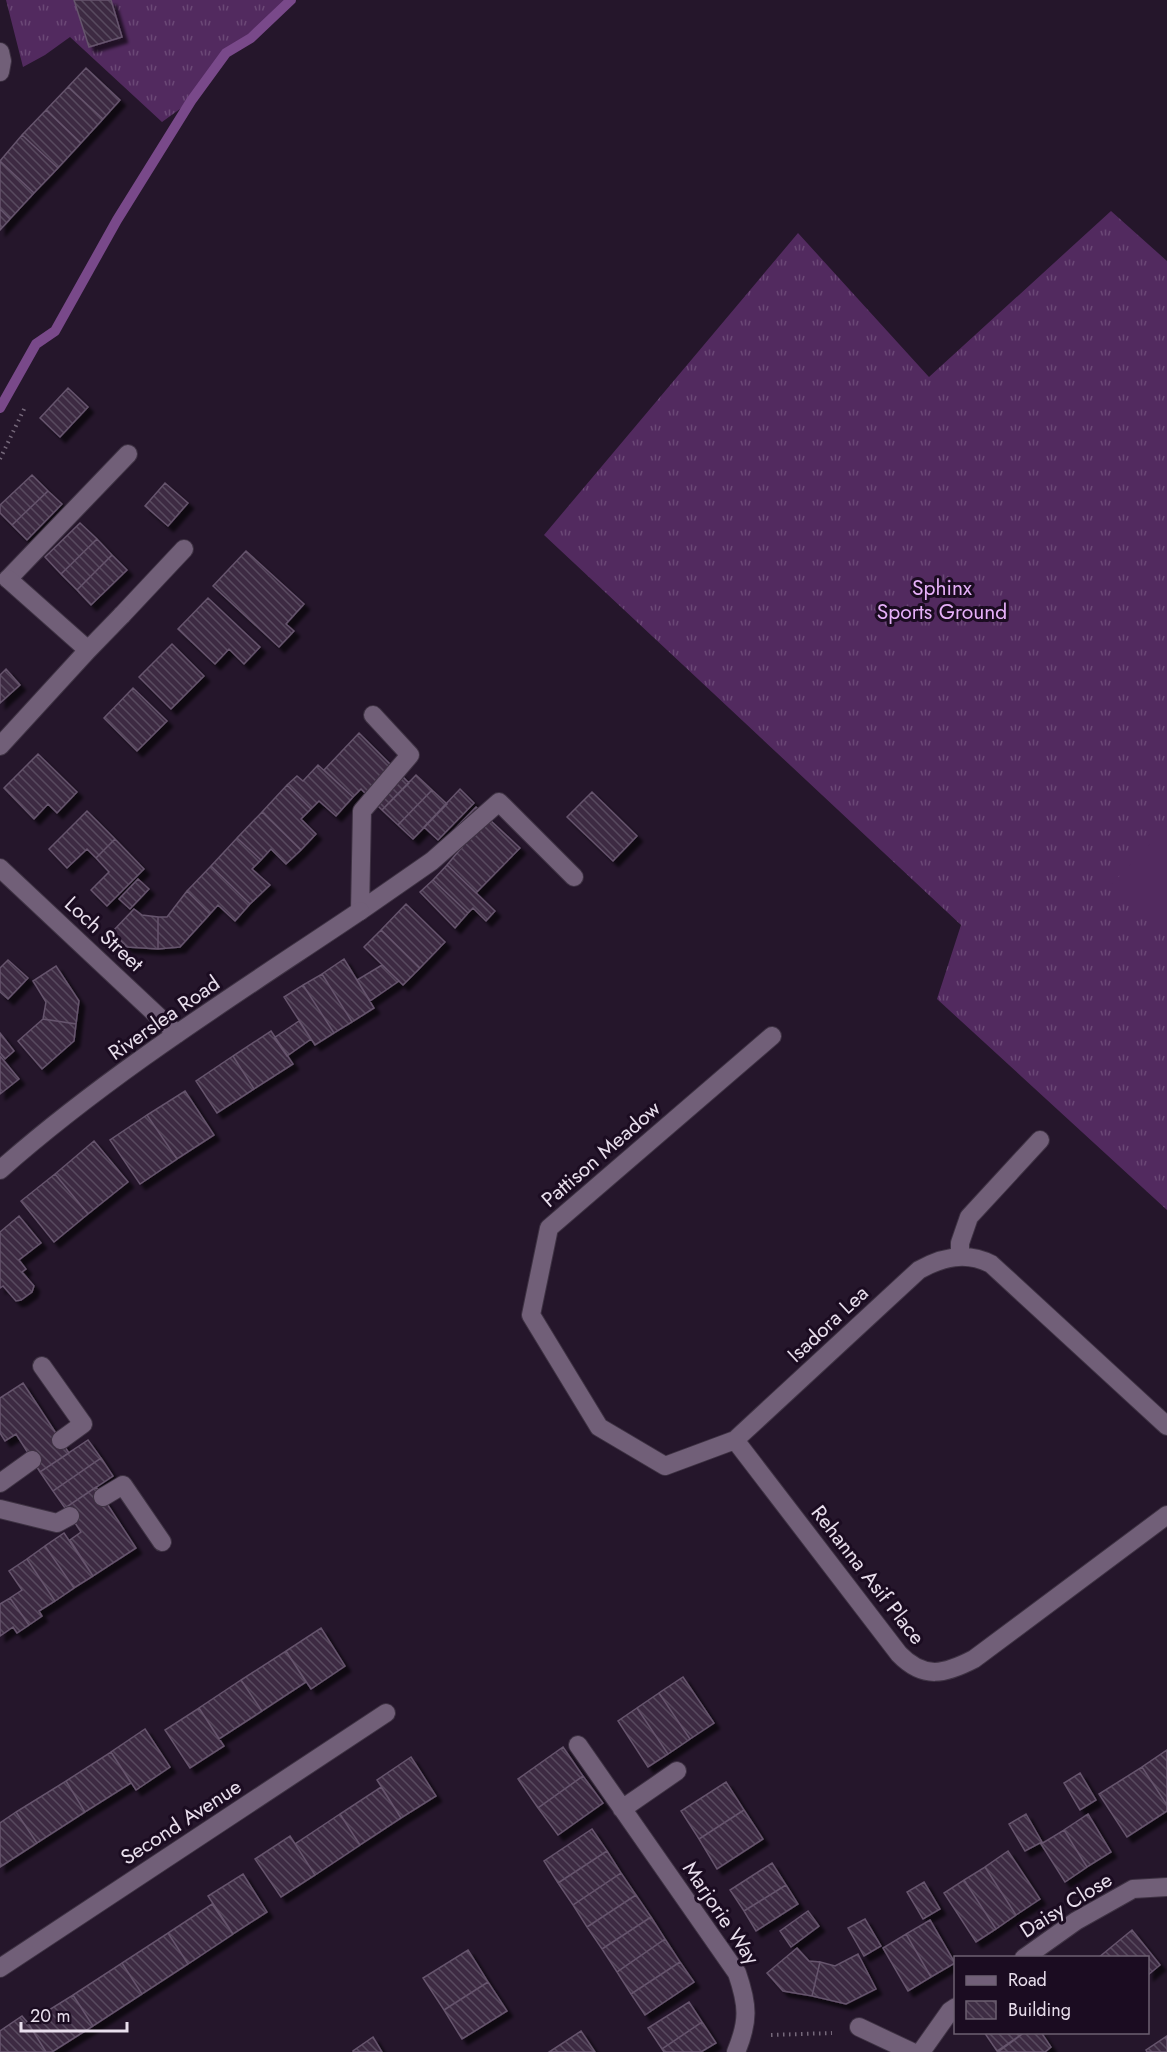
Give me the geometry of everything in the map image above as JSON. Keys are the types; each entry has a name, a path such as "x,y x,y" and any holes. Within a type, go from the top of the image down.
{"street":[{"path":"0,52 2,61 0,72"},
{"path":"88,650 8,579 128,454"},
{"path":"0,746 184,549"},
{"path":"360,911 362,812 411,755 373,715"},
{"name":"Riverslea Road","path":"0,1170 90,1098 177,1034 432,861 500,802 574,877"},
{"name":"Loch Street","path":"0,868 177,1034"},
{"name":"Pattison Meadow","path":"735,1440 665,1466 599,1427 531,1315 549,1228 772,1036"},
{"path":"960,1257 960,1243 969,1217 1040,1140"},
{"name":"Isadora Lea","path":"735,1440 919,1270 946,1258 960,1257 982,1259 991,1264 1167,1426"},
{"path":"42,1366 83,1424 61,1440"},
{"name":"Rehanna Asif Place","path":"735,1440 899,1654 910,1665 922,1671 937,1672 954,1669 974,1659 1167,1515"},
{"path":"0,1483 32,1460"},
{"path":"103,1497 123,1485 162,1542"},
{"path":"0,1509 57,1523 70,1515"},
{"name":"Second Avenue","path":"0,1968 386,1713"},
{"name":"Marjorie Way","path":"578,1745 737,1973 745,1997 747,2020 736,2052"},
{"path":"622,1809 677,1771"},
{"name":"Daisy Close","path":"1027,1956 1076,1921 1132,1890 1167,1887"},
{"path":"921,2052 954,2008"},
{"path":"859,2027 912,2052"}],"path":[{"path":"0,459 26,405"},
{"path":"744,2032 768,2035 837,2033 859,2027"}],"green space":[{"path":"6,0 291,0 251,38 226,53 191,101 162,122 70,37 23,67"},
{"name":"Sphinx Sports Ground","path":"1111,211 1167,261 1167,1210 937,999 961,925 544,535 798,233 929,377"},
{"path":"1167,826 1167,937 1112,884"}],"building":[{"path":"74,0 111,0 122,37 89,47"},
{"path":"86,68 120,100 103,119 68,87"},
{"path":"68,87 103,119 81,143 46,110"},
{"path":"46,110 81,143 58,168 22,135"},
{"path":"22,135 58,168 34,193 0,161"},
{"path":"0,161 34,193 10,219 0,209"},
{"path":"0,209 10,219 0,230"},
{"path":"68,388 88,407 60,437 40,418"},
{"path":"32,475 48,491 12,525 0,513 0,505"},
{"path":"165,483 188,503 168,526 145,506"},
{"path":"48,491 62,504 27,540 12,525"},
{"path":"80,523 97,539 61,574 45,557"},
{"path":"97,539 112,555 77,590 61,574"},
{"path":"246,551 304,604 286,624 294,631 279,647 213,586"},
{"path":"112,555 127,570 91,605 77,590"},
{"path":"208,598 260,647 244,664 229,649 215,664 178,629"},
{"path":"172,644 204,676 171,709 139,677"},
{"path":"6,669 20,685 0,703 0,675"},
{"path":"133,688 167,721 137,751 104,718"},
{"path":"359,733 409,783 382,810 361,789 353,797 324,770"},
{"path":"38,754 77,792 57,813 48,804 34,819 4,788"},
{"path":"318,765 353,797 336,816 319,801 311,809 287,785 297,776 303,781"},
{"path":"416,775 432,790 398,825 382,810"},
{"path":"287,785 311,809 301,819 316,834 301,850 262,812"},
{"path":"460,789 474,803 438,840 424,827"},
{"path":"432,790 447,804 413,839 398,825"},
{"path":"592,792 637,836 613,861 567,817"},
{"path":"476,807 520,848 476,893 447,865 462,847 449,835"},
{"path":"87,811 115,839 96,858 87,849 67,868 49,849"},
{"path":"262,812 301,850 286,864 271,849 261,860 237,838"},
{"path":"237,838 261,860 252,869 270,885 250,904 211,866"},
{"path":"115,839 144,869 107,906 91,890 109,872 96,858"},
{"path":"447,865 495,911 486,921 473,908 468,913 433,880"},
{"path":"211,866 250,904 235,921 218,905 210,914 187,891"},
{"path":"138,879 149,889 130,909 119,899"},
{"path":"433,880 468,913 455,928 420,892"},
{"path":"187,891 210,914 180,947 158,949 158,917 167,917"},
{"path":"406,904 445,942 420,968 381,930"},
{"path":"134,909 142,915 158,917 158,949 127,947 112,932"},
{"path":"381,930 420,968 403,985 364,947"},
{"path":"344,959 374,1008 352,1022 322,974"},
{"path":"8,960 28,978 8,999 0,992 0,968"},
{"path":"382,965 399,981 370,1001 357,980"},
{"path":"56,966 79,1001 76,1024 43,1019 46,1002 33,981"},
{"path":"322,974 352,1022 334,1033 303,985"},
{"path":"303,985 334,1033 315,1045 284,997"},
{"path":"43,1019 76,1024 74,1041 42,1069 18,1041"},
{"path":"299,1021 311,1039 287,1056 274,1038"},
{"path":"271,1031 293,1064 254,1089 233,1056"},
{"path":"0,1033 14,1051 5,1059 0,1053"},
{"path":"0,1056 19,1079 0,1094"},
{"path":"233,1056 254,1089 217,1113 196,1081"},
{"path":"185,1091 214,1135 177,1159 147,1115"},
{"path":"147,1115 177,1159 140,1184 110,1140"},
{"path":"94,1141 128,1182 88,1214 55,1174"},
{"path":"55,1174 88,1214 54,1242 21,1201"},
{"path":"19,1216 41,1243 19,1260 26,1269 22,1272 34,1286 32,1292 16,1301 3,1286 0,1288 0,1232"},
{"path":"23,1383 69,1453 40,1472 16,1434 5,1441 0,1433 0,1398"},
{"path":"88,1440 101,1458 53,1491 40,1472"},
{"path":"101,1458 113,1476 65,1508 53,1491"},
{"path":"96,1487 136,1548 93,1576 70,1540 81,1532 65,1508"},
{"path":"64,1533 93,1576 74,1588 45,1546"},
{"path":"45,1546 74,1588 55,1601 27,1559"},
{"path":"27,1559 55,1601 39,1611 42,1616 29,1625 10,1598 22,1590 9,1571"},
{"path":"10,1598 29,1625 17,1633 13,1627 0,1636 0,1604"},
{"path":"321,1628 345,1666 311,1689 286,1651"},
{"path":"286,1651 306,1682 262,1711 241,1680"},
{"path":"683,1677 714,1723 690,1739 659,1693"},
{"path":"241,1680 262,1711 219,1739 199,1708"},
{"path":"659,1693 690,1739 668,1754 637,1708"},
{"path":"199,1708 224,1746 190,1768 165,1730"},
{"path":"637,1708 668,1754 648,1767 618,1721"},
{"path":"145,1729 170,1767 136,1790 111,1752"},
{"path":"563,1747 583,1776 538,1808 518,1779"},
{"path":"1167,1750 1167,1805 1142,1767"},
{"path":"111,1752 131,1783 85,1812 66,1781"},
{"path":"411,1757 436,1796 401,1818 377,1780"},
{"path":"1142,1767 1167,1805 1167,1811 1127,1837 1099,1794"},
{"path":"1080,1773 1096,1800 1080,1810 1064,1783"},
{"path":"583,1776 603,1803 558,1835 538,1808"},
{"path":"66,1781 85,1812 37,1843 16,1812"},
{"path":"726,1782 744,1810 699,1839 681,1811"},
{"path":"381,1787 401,1818 360,1845 340,1814"},
{"path":"744,1810 763,1839 717,1869 699,1839"},
{"path":"16,1812 37,1843 0,1867 0,1823"},
{"path":"340,1814 360,1845 315,1875 295,1844"},
{"path":"1026,1814 1042,1842 1025,1851 1009,1824"},
{"path":"1088,1814 1111,1852 1087,1867 1064,1830"},
{"path":"592,1829 607,1851 558,1883 544,1861"},
{"path":"1064,1830 1087,1867 1065,1882 1041,1844"},
{"path":"290,1836 315,1875 281,1897 255,1859"},
{"path":"607,1851 621,1873 573,1905 558,1883"},
{"path":"1008,1851 1040,1899 1016,1915 985,1867"},
{"path":"772,1863 786,1885 744,1911 730,1890"},
{"path":"985,1867 1016,1915 996,1929 964,1880"},
{"path":"621,1873 636,1895 587,1927 573,1905"},
{"path":"243,1874 267,1912 233,1934 208,1896"},
{"path":"964,1880 996,1929 976,1942 944,1893"},
{"path":"924,1882 940,1909 923,1919 907,1892"},
{"path":"786,1885 798,1904 756,1931 744,1911"},
{"path":"636,1895 651,1917 602,1949 587,1927"},
{"path":"212,1904 233,1934 188,1964 168,1933"},
{"path":"808,1911 819,1926 791,1947 780,1931"},
{"path":"651,1917 665,1939 617,1972 602,1949"},
{"path":"865,1919 881,1946 864,1956 848,1928"},
{"path":"930,1920 954,1964 931,1977 906,1934"},
{"path":"1132,1930 1160,1965 1149,1974 1149,1956 1100,1956"},
{"path":"168,1933 188,1964 142,1994 122,1963"},
{"path":"906,1934 931,1977 908,1991 883,1948"},
{"path":"665,1939 680,1962 631,1994 617,1972"},
{"path":"797,1948 809,1961 820,1962 812,1996 783,1991 767,1973"},
{"path":"468,1950 488,1982 444,2010 423,1978"},
{"path":"858,1954 876,1989 846,2004 812,1996 820,1962 835,1966"},
{"path":"680,1962 694,1982 645,2015 631,1994"},
{"path":"122,1963 142,1994 93,2026 73,1995"},
{"path":"488,1982 507,2011 462,2039 444,2010"},
{"path":"73,1995 93,2026 52,2052 46,2052 28,2023"},
{"path":"689,2002 702,2022 662,2049 648,2028"},
{"path":"22,2016 46,2052 0,2052 0,2031"},
{"path":"702,2022 716,2043 701,2052 664,2052 662,2049"},
{"path":"581,2031 595,2052 549,2052"},
{"path":"985,2034 1022,2034 997,2051"},
{"path":"1022,2034 1042,2034 1051,2047 1045,2052 998,2052"},
{"path":"1167,2036 1167,2052 1147,2052 1146,2050"},
{"path":"373,2037 382,2052 353,2052 353,2051"}],"waterway":[{"path":"0,408 36,344 55,331 117,220 191,101 226,53 251,38 291,0"}]}
